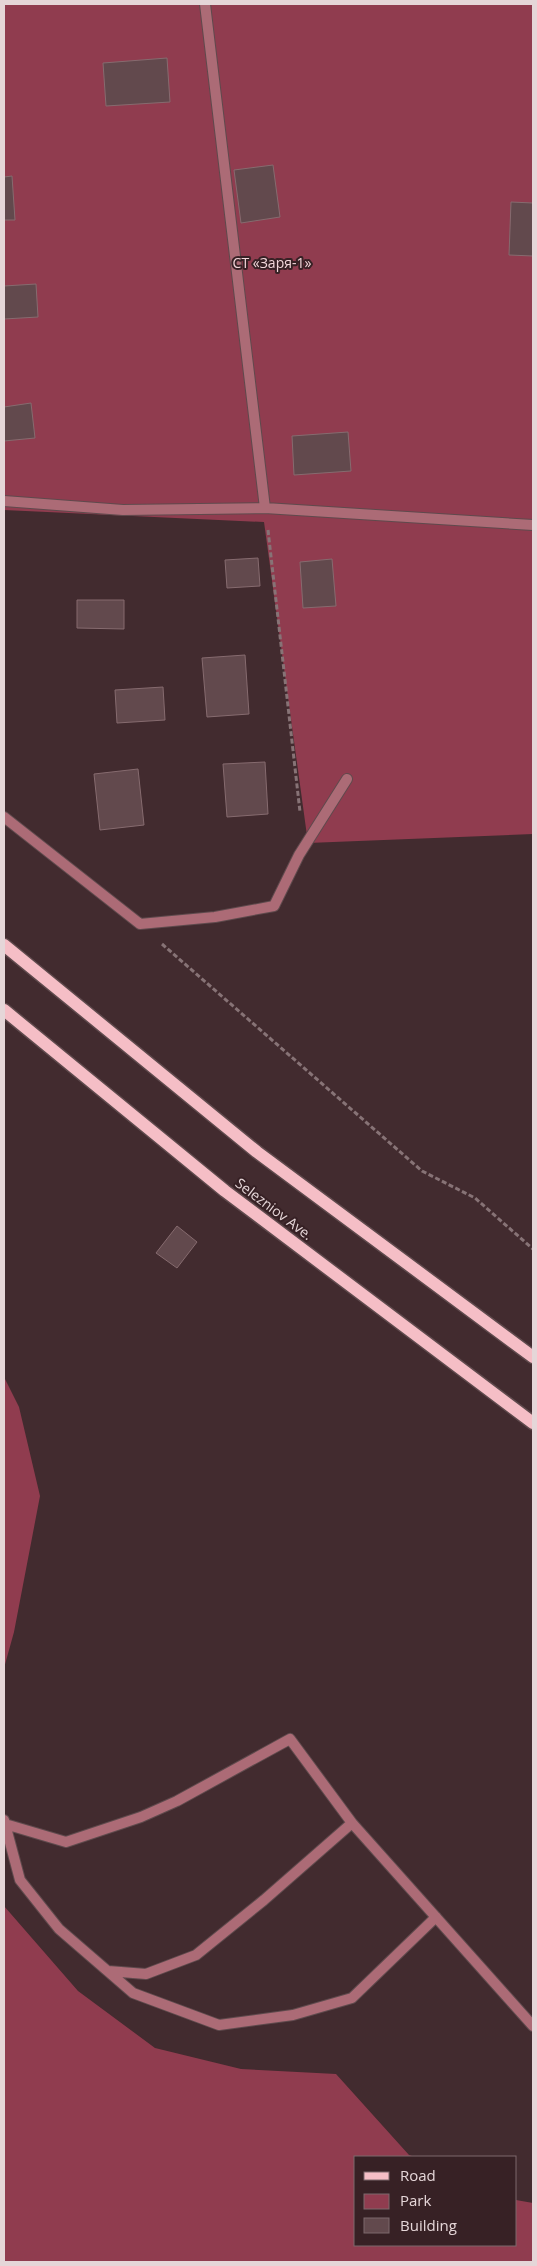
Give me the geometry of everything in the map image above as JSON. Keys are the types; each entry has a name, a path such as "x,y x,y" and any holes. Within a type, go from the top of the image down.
{"main road":[{"path":"4,945 257,1152 533,1357"},
{"name":"Selezniov Ave.","path":"4,1010 225,1191 533,1423"}],"lane":[{"path":"205,4 266,508"},
{"path":"4,501 122,510 266,508 533,525"},
{"path":"4,817 140,924 215,917 274,906 304,848 347,779"},
{"path":"4,1822 66,1842 141,1817 168,1805 290,1739 352,1823 533,2026"},
{"path":"4,1822 20,1880 59,1929 133,1993 219,2025 294,2015 352,1998 436,1917"},
{"path":"108,1971 146,1974 196,1955 264,1900 352,1823"}],"path":[{"path":"266,508 304,848"},
{"path":"140,924 422,1171 476,1198 533,1249"}],"green space":[{"name":"СТ «Заря-1»","path":"4,4 533,4 533,834 308,843 264,522 4,510"},
{"path":"4,1377 19,1407 40,1496 14,1632 4,1668"},
{"path":"4,1906 78,1991 155,2048 241,2069 336,2074 409,2155 412,2156 354,2156 354,2246 517,2246 517,2200 533,2203 533,2262 4,2262"}],"building":[{"path":"167,58 170,102 106,106 103,63"},
{"path":"273,165 280,217 241,223 234,170"},
{"path":"12,176 15,220 4,220 4,177"},
{"path":"511,202 533,203 533,256 509,255"},
{"path":"36,284 38,317 4,319 4,286"},
{"path":"31,403 35,438 4,441 4,407"},
{"path":"348,432 351,471 294,475 292,436"},
{"path":"258,558 260,586 227,588 225,560"},
{"path":"332,559 336,606 303,608 300,562"},
{"path":"77,600 124,600 124,629 77,628"},
{"path":"245,655 249,714 207,717 202,658"},
{"path":"163,687 165,720 117,723 115,690"},
{"path":"265,762 268,814 227,817 223,764"},
{"path":"138,769 144,825 100,830 94,774"},
{"path":"177,1226 197,1242 177,1268 156,1253"}]}
